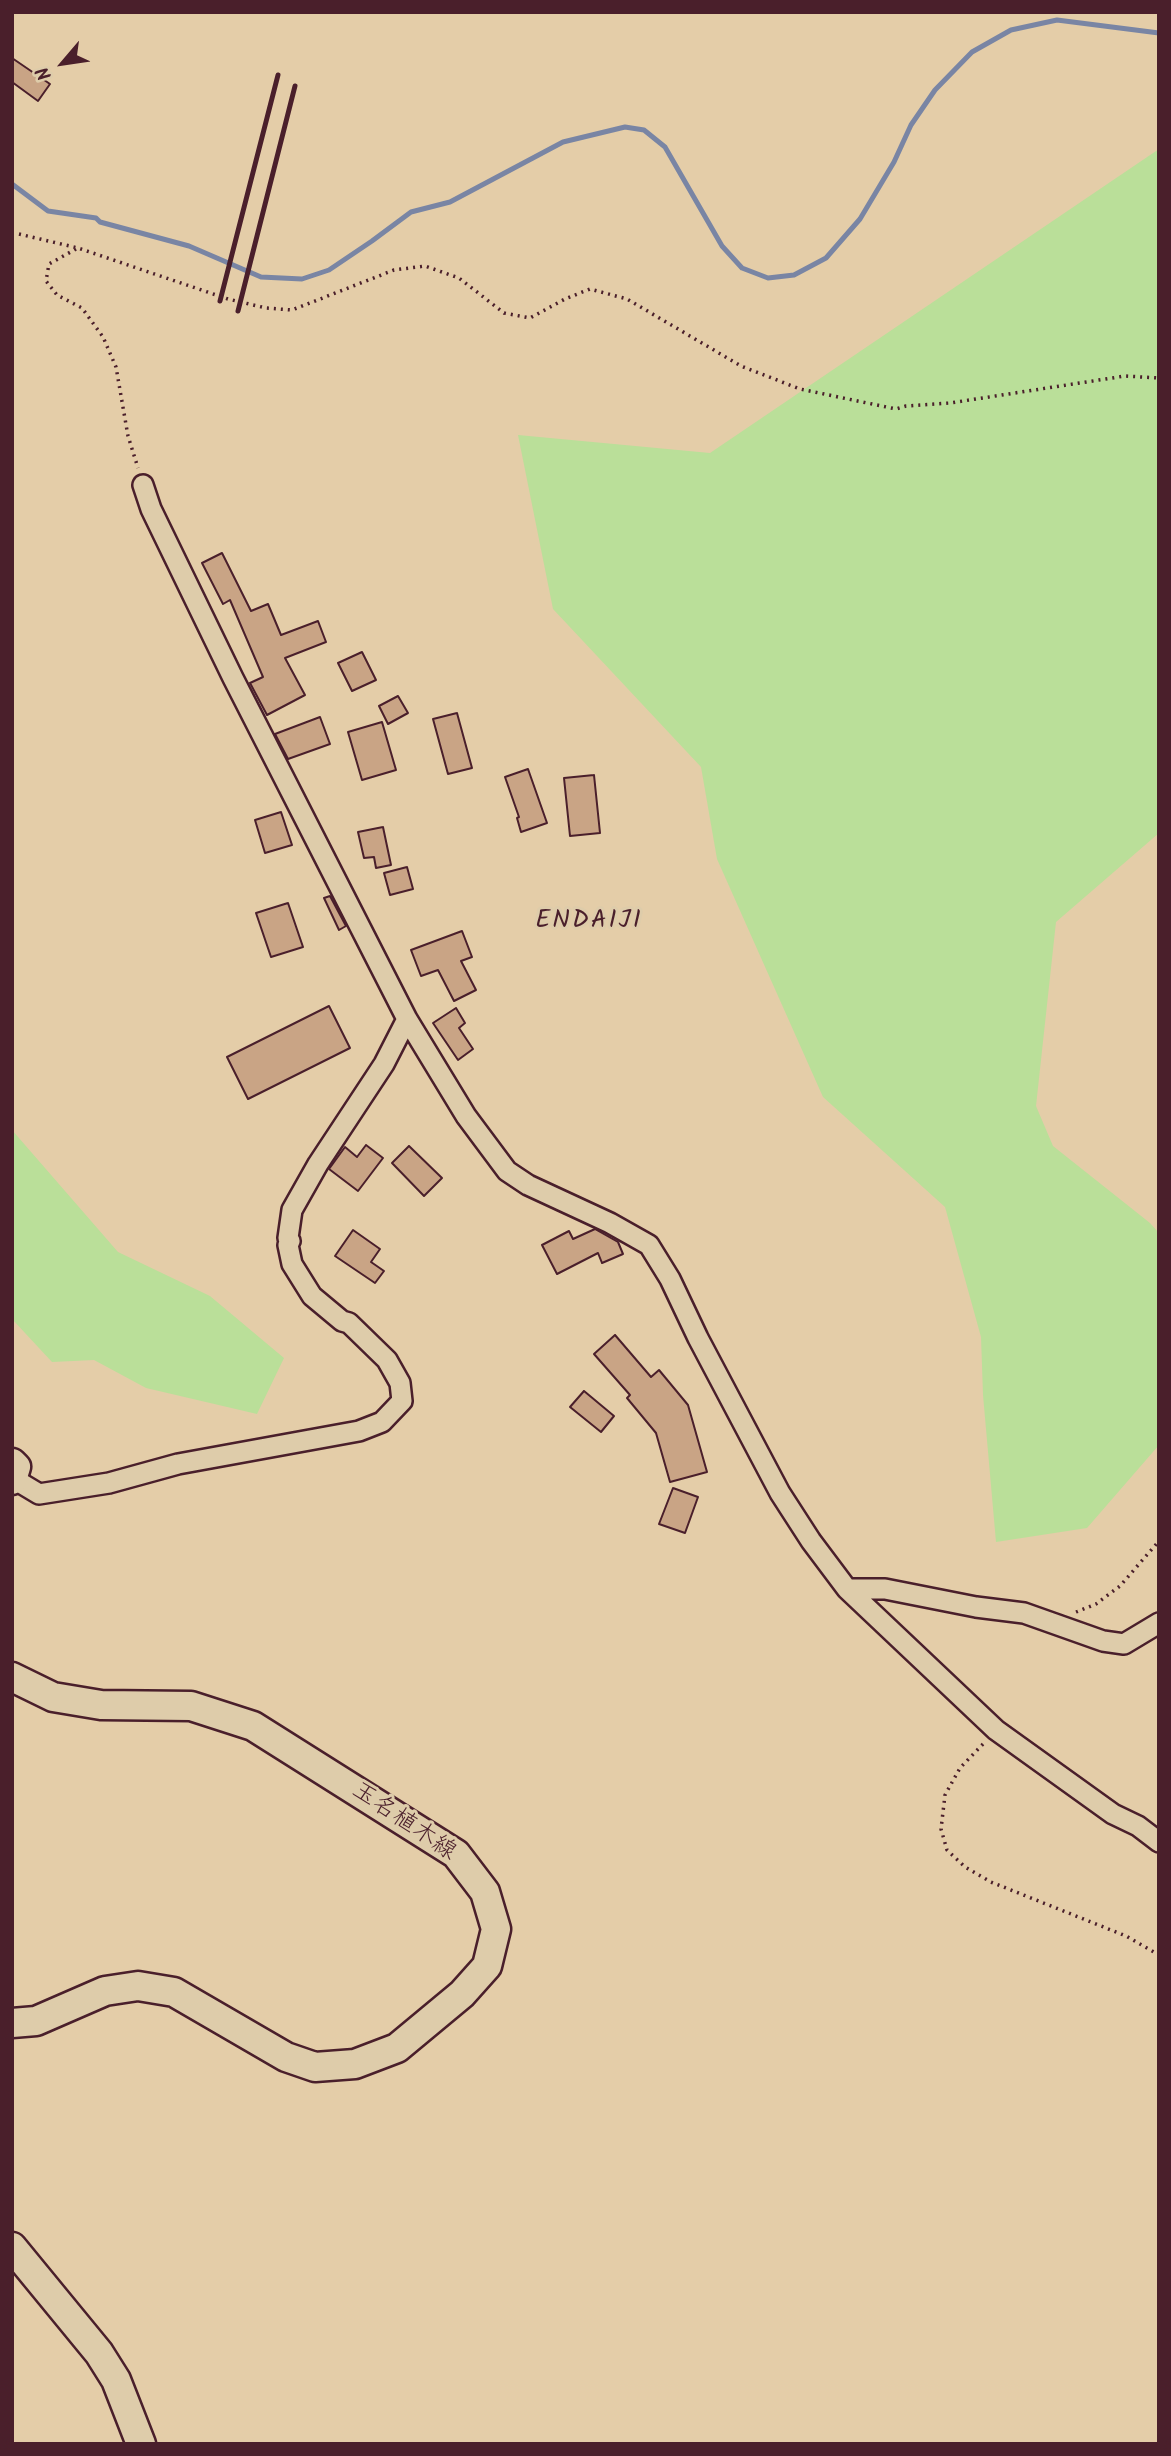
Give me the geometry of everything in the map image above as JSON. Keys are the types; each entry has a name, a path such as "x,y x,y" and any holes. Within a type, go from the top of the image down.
{"main road":[{"name":"玉名植木線","path":"12,1677 53,1697 100,1706 191,1706 253,1726 456,1854 485,1892 496,1929 487,1966 462,1994 397,2048 355,2064 316,2067 286,2057 174,1992 138,1986 105,1991 36,2021 12,2023"},
{"path":"12,2247 100,2353 116,2380 141,2444"}],"street":[{"path":"143,485 151,509 233,678 407,1020 466,1116 506,1171 528,1185 610,1223 649,1245 670,1279 780,1493 847,1589 996,1730 1113,1814 1138,1826 1159,1842"},
{"path":"13,1474 39,1494 109,1483 178,1464 359,1431 382,1422 402,1401 400,1383 387,1360 349,1324 312,1296 292,1264 288,1238 292,1210 318,1164 384,1064 407,1020"},
{"path":"847,1589 885,1589 976,1607 1024,1613 1103,1641 1124,1644 1159,1623"}],"path":[{"path":"12,234 78,248 228,299 266,309 292,310 394,270 425,266 459,278 504,313 530,318 590,289 626,299 741,366 800,389 896,409 1125,376 1159,378"},
{"path":"78,248 49,264 46,281 57,295 82,308 103,337 116,367 128,436 143,485"},
{"path":"1051,1622 1096,1604 1120,1586 1159,1541"},
{"path":"996,1730 960,1769 945,1795 941,1829 947,1850 965,1867 991,1882 1126,1936 1159,1955"}],"green space":[{"path":"1159,149 1159,833 1056,922 1036,1106 1053,1146 1159,1233 1159,1445 1087,1528 996,1542 983,1395 981,1337 945,1207 823,1097 717,859 701,767 553,609 518,435 710,453"},
{"path":"12,1130 118,1252 210,1296 284,1358 257,1414 146,1388 94,1360 52,1362 12,1319"}],"building":[{"path":"12,58 50,84 38,101 12,82"},
{"path":"222,553 251,611 268,604 281,635 318,621 326,642 285,658 305,695 267,715 250,683 263,677 230,600 223,604 202,563"},
{"path":"362,652 376,680 352,691 338,663"},
{"path":"398,696 408,713 388,724 379,706"},
{"path":"457,713 472,768 448,774 433,719"},
{"path":"320,717 330,744 288,759 275,734"},
{"path":"382,722 396,770 362,780 348,732"},
{"path":"528,769 547,823 521,832 517,818 519,817 505,777"},
{"path":"594,775 600,833 570,836 564,778"},
{"path":"281,812 292,845 265,853 255,820"},
{"path":"383,827 391,865 376,868 374,857 364,858 358,832"},
{"path":"407,867 413,889 390,895 384,873"},
{"path":"330,896 346,926 339,930 324,898"},
{"path":"288,903 303,947 271,957 256,913"},
{"path":"462,931 472,957 461,961 476,990 454,1001 438,970 421,976 411,950"},
{"path":"329,1006 350,1048 248,1099 227,1057"},
{"path":"456,1008 465,1023 459,1028 473,1049 458,1060 433,1023"},
{"path":"366,1145 383,1158 358,1191 329,1169 345,1147 357,1157"},
{"path":"409,1146 442,1178 424,1196 392,1163"},
{"path":"595,1229 618,1242 623,1254 602,1263 598,1253 557,1274 542,1245 569,1231 573,1239"},
{"path":"353,1230 380,1249 371,1262 384,1271 375,1283 335,1256"},
{"path":"615,1335 651,1377 659,1370 688,1405 707,1472 670,1482 656,1433 627,1398 630,1395 594,1354"},
{"path":"584,1391 614,1416 601,1432 570,1407"},
{"path":"673,1488 698,1497 685,1533 659,1524"}],"waterway":[{"path":"12,184 48,211 96,218 100,222 189,246 261,277 302,279 329,270 411,212 450,202 563,142 625,127 644,130 665,147 722,246 742,268 768,278 794,275 826,258 860,219 894,162 911,125 935,90 972,52 1011,30 1057,20 1159,33"}],"railway":[{"path":"220,301 278,75"},
{"path":"238,311 295,86"}],"district":[{"name":"ENDAIJI","path":"589,923"}]}
